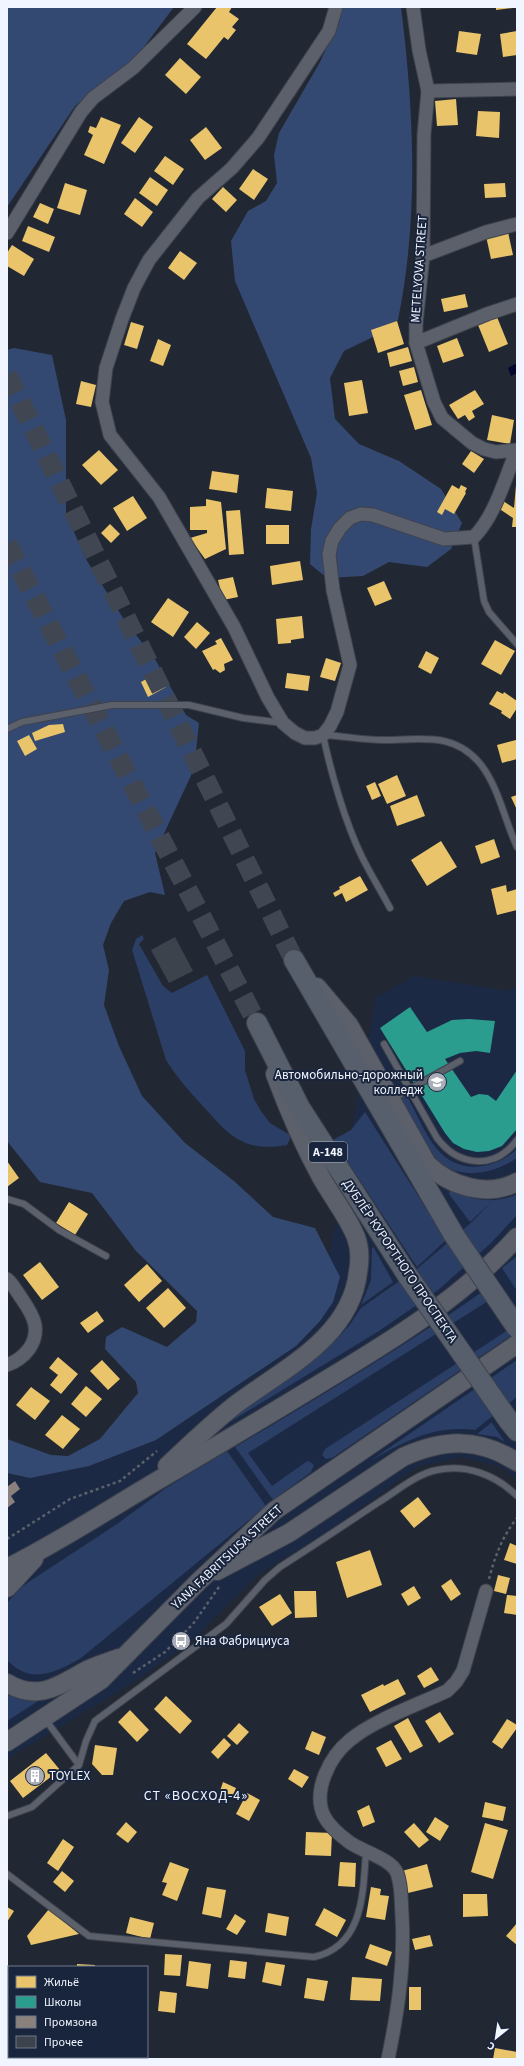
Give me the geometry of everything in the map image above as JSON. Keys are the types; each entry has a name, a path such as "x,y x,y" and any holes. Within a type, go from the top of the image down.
{"main road":[{"path":"294,960 349,1026 427,1164 439,1175 455,1183 475,1189 493,1189 510,1186 517,1182"},
{"path":"294,960 454,1235 517,1328"},
{"name":"ДУБЛЁР КУРОРТНОГО ПРОСПЕКТА","path":"257,1023 300,1108 408,1276 513,1426"},
{"name":"А-148","path":"146,1487 229,1410 317,1345 338,1322 351,1301 358,1280 360,1259 357,1238 349,1221 321,1176 288,1109 257,1023"},
{"name":"А-148","path":"7,1568 43,1550 146,1487 232,1437 405,1330 465,1288 496,1261 517,1237"},
{"name":"YANA FABRITSIUSA STREET","path":"7,1742 101,1680 199,1581 274,1511 517,1344"},
{"path":"199,1581 289,1533 403,1457 419,1450 435,1445 462,1443 484,1446 517,1462"},
{"name":"А-148","path":"7,1588 43,1550"},
{"path":"7,1683 30,1691 45,1691 63,1684 88,1670 124,1656"}],"street":[{"path":"7,233 81,112 93,98 133,68 195,7"},
{"path":"336,7 329,31 258,138 232,168 198,198 149,260 134,288 106,368 102,402 110,434 159,497 228,615 268,698 283,723 295,734 305,738 315,738 323,734 330,726 337,712 350,665 333,590 329,554 332,541 340,528 350,518 361,514 373,516 444,539 474,537 484,526 492,513 517,450"},
{"name":"METELYOVA STREET","path":"413,7 419,50 428,90 424,134 423,256 416,324 416,343 434,402 442,418 472,444 496,452 517,450"},
{"path":"428,90 517,89"},
{"path":"423,256 486,232 517,224"},
{"path":"416,343 487,314 517,304"},
{"path":"7,1278 33,1315 37,1331 34,1341 25,1354 17,1361 7,1365"},
{"path":"388,2059 398,2010 402,1970 404,1937 401,1892 394,1867 350,1842 324,1817 321,1796 322,1784 326,1772 342,1748 350,1740 376,1725 447,1691 456,1682 463,1671 486,1591"}],"lane":[{"path":"474,537 484,601 489,612 517,644"},
{"path":"7,730 22,722 112,705 189,705 243,718 283,723"},
{"path":"390,908 361,856 348,822 328,760 323,734 384,740 416,738 437,739 456,744 482,766 496,793 517,847"},
{"path":"384,1044 436,1138 445,1149 459,1158 473,1161 487,1161 513,1146 517,1140"},
{"path":"391,1099 460,1061"},
{"path":"7,1199 24,1204 58,1230 106,1256"},
{"path":"7,1816 32,1807 78,1764 90,1730 95,1721 226,1624 264,1580 280,1567 408,1483 436,1470 452,1468 470,1470 490,1475 508,1487 517,1496"},
{"path":"44,1718 78,1764"},
{"path":"7,1874 89,1936 314,1957 324,1955 339,1946 348,1936 358,1918 364,1891 366,1852"}],"path":[{"path":"7,1539 70,1499 120,1481 158,1451"},
{"path":"486,1591 494,1558 505,1534 517,1518"}],"shaded area":[{"path":"7,7 174,7 131,64 96,88 75,106 7,207"},
{"path":"339,7 401,7 409,85 412,203 405,281 398,320 377,335 344,351 330,378 335,419 359,444 399,461 441,489 462,523 451,549 427,567 389,562 363,576 327,578 310,564 311,529 317,493 311,458 235,281 231,241 248,211 266,201 277,183 274,155 279,133 320,62 336,26"},
{"path":"14,348 52,355 66,420 66,514 87,561 125,621 155,659 186,715 199,723 194,769 155,853 165,895 150,892 124,901 111,923 103,945 109,970 104,1005 119,1046 142,1096 185,1143 234,1181 273,1217 315,1228 340,1277 333,1302 320,1321 296,1346 156,1440 89,1466 30,1478 7,1473 7,1439 51,1455 68,1456 100,1439 138,1393 136,1382 105,1349 106,1337 122,1327 167,1347 196,1322 197,1311 136,1251 92,1193 40,1182 7,1141 7,350"},
{"path":"517,363 517,373 511,376 508,368"},
{"path":"142,935 144,939 139,944 163,986 172,993 207,975 245,1051 245,1070 254,1099 270,1123 290,1135 287,1145 271,1147 258,1146 237,1139 211,1115 170,1066 166,1060 132,950 136,939"},
{"path":"414,976 509,991 517,987 517,1480 501,1467 461,1457 417,1467 328,1532 260,1573 188,1644 132,1683 7,1759 7,1473 30,1478 89,1466 156,1440 296,1346 320,1321 340,1277 329,1258 376,997"},
{"path":"405,1096 408,1098 425,1131 437,1149 455,1163 477,1167 488,1165 498,1162 517,1149 517,1158 495,1169 483,1172 459,1172 448,1168 438,1162 424,1148 400,1098"},
{"path":"365,1112 446,1240 417,1267 333,1140 351,1130"},
{"path":"450,1189 466,1196 483,1200 501,1199 517,1194 517,1215 491,1243 437,1291 379,1331 225,1425 223,1422 325,1350 349,1326 361,1308 418,1268 472,1222 491,1202 470,1222 449,1194"},
{"path":"372,1247 374,1248 393,1282 361,1305 371,1280"},
{"path":"517,1256 517,1291 502,1268"},
{"path":"482,1292 488,1301 248,1453 272,1486 306,1462 309,1461 314,1465 311,1472 273,1500 235,1447 329,1391 452,1313"},
{"path":"508,1330 512,1335 332,1458 326,1459 322,1455 325,1449"},
{"path":"517,1360 517,1397 475,1430 460,1429 433,1432 408,1441 370,1461"},
{"path":"491,1423 505,1442 497,1437 477,1434"},
{"path":"227,1451 266,1506 81,1658 62,1668 43,1674 25,1672 16,1668 7,1660 7,1603 21,1587 117,1524 166,1488"},
{"path":"7,1690 43,1698 7,1721"}],"building: Жильё":[{"path":"217,7 232,7 229,12 239,19 232,27 236,30 228,40 224,37 206,59 187,44"},
{"path":"496,7 513,7 513,8 496,10"},
{"path":"459,31 481,34 477,55 456,52"},
{"path":"517,31 517,55 503,57 500,34"},
{"path":"180,58 201,77 186,94 165,75"},
{"path":"456,99 458,125 437,126 435,101"},
{"path":"478,111 500,112 499,138 476,136"},
{"path":"101,117 121,125 104,164 84,155 93,135 88,132 90,126 96,128"},
{"path":"139,117 153,127 135,153 121,143"},
{"path":"206,127 222,148 205,160 190,140"},
{"path":"165,156 184,169 173,185 154,171"},
{"path":"253,169 268,179 254,200 239,189"},
{"path":"150,177 168,190 157,206 139,193"},
{"path":"65,183 87,190 80,215 57,208"},
{"path":"505,183 506,197 485,198 484,184"},
{"path":"223,187 237,200 226,212 212,199"},
{"path":"135,198 153,212 142,227 124,214"},
{"path":"40,203 54,209 48,224 33,217"},
{"path":"28,226 55,237 49,252 22,241"},
{"path":"508,232 513,255 491,259 486,236"},
{"path":"12,245 34,259 24,276 7,266 7,253"},
{"path":"180,251 197,263 184,280 168,268"},
{"path":"465,294 468,307 444,312 441,299"},
{"path":"497,317 508,344 489,352 478,325"},
{"path":"397,321 404,344 378,353 371,330"},
{"path":"131,322 144,326 137,349 124,345"},
{"path":"457,338 464,356 443,363 437,346"},
{"path":"158,339 171,345 163,366 150,361"},
{"path":"408,347 412,361 390,367 387,353"},
{"path":"414,367 418,382 403,386 399,371"},
{"path":"362,380 368,413 349,416 344,383"},
{"path":"81,381 96,385 91,407 76,404"},
{"path":"421,390 432,425 415,430 404,395"},
{"path":"475,390 484,404 472,411 475,417 469,421 465,415 458,419 449,405"},
{"path":"492,415 514,420 510,444 487,440"},
{"path":"99,450 118,470 101,485 82,465"},
{"path":"471,451 484,459 474,473 462,464"},
{"path":"212,471 239,475 237,493 209,489"},
{"path":"452,485 459,489 461,485 467,488 466,493 454,514 445,509 442,515 437,512"},
{"path":"516,485 517,527 512,527 513,518 495,506 500,499 514,508"},
{"path":"267,488 293,491 291,511 265,508"},
{"path":"133,496 147,518 127,531 113,508"},
{"path":"206,499 221,502 226,549 205,559 190,538 207,533 207,530 190,530 190,507 206,506"},
{"path":"240,510 244,554 229,555 226,511"},
{"path":"110,524 120,534 111,543 101,533"},
{"path":"266,525 289,525 289,544 266,544"},
{"path":"300,561 303,580 272,585 270,566"},
{"path":"233,577 238,597 223,600 218,580"},
{"path":"384,581 392,599 375,606 367,588"},
{"path":"168,598 189,612 173,637 151,622"},
{"path":"302,616 304,638 291,640 291,643 278,644 276,619"},
{"path":"197,622 210,633 196,649 184,637"},
{"path":"221,638 233,660 224,664 225,670 220,673 215,669 213,670 202,651 217,644 215,641"},
{"path":"495,640 515,651 501,675 481,664"},
{"path":"426,651 439,658 431,674 418,667"},
{"path":"326,658 341,663 335,681 320,677"},
{"path":"159,672 166,687 148,697 141,682"},
{"path":"287,673 310,676 308,691 285,688"},
{"path":"497,691 503,694 504,692 517,701 517,708 510,719 501,713 502,711 489,704"},
{"path":"63,724 65,732 35,741 32,733 49,725"},
{"path":"29,735 37,749 25,756 17,741"},
{"path":"516,740 517,759 502,763 497,745"},
{"path":"397,775 406,796 387,804 378,784"},
{"path":"375,782 381,796 372,800 366,786"},
{"path":"417,795 425,816 397,826 390,806"},
{"path":"517,795 517,810 511,797"},
{"path":"494,839 500,857 481,864 475,846"},
{"path":"441,841 457,867 427,886 411,860"},
{"path":"360,876 368,890 346,902 342,893 335,897 333,893 340,889 339,887"},
{"path":"506,885 507,892 517,889 517,910 497,915 491,889"},
{"path":"7,1161 19,1178 7,1187"},
{"path":"69,1202 88,1214 75,1235 56,1223"},
{"path":"40,1262 59,1287 42,1300 23,1275"},
{"path":"147,1264 162,1281 139,1302 124,1285"},
{"path":"168,1288 186,1308 164,1328 146,1308"},
{"path":"97,1311 104,1321 88,1333 80,1323"},
{"path":"58,1357 78,1374 61,1394 50,1385 58,1375 49,1368"},
{"path":"102,1360 120,1379 108,1390 90,1371"},
{"path":"86,1386 102,1399 86,1417 71,1404"},
{"path":"31,1387 50,1401 35,1420 16,1405"},
{"path":"62,1415 80,1429 63,1449 45,1435"},
{"path":"418,1497 431,1514 414,1528 400,1511"},
{"path":"510,1543 517,1546 517,1564 504,1560"},
{"path":"370,1550 382,1585 347,1598 336,1562"},
{"path":"498,1575 510,1578 506,1594 494,1591"},
{"path":"451,1579 461,1594 451,1601 441,1586"},
{"path":"414,1586 421,1598 408,1606 401,1594"},
{"path":"294,1591 316,1591 317,1617 295,1618"},
{"path":"280,1594 292,1613 272,1626 259,1607"},
{"path":"507,1595 517,1596 517,1615 504,1613"},
{"path":"431,1667 439,1680 424,1688 417,1676"},
{"path":"398,1679 406,1694 370,1712 361,1695 383,1684 384,1686"},
{"path":"166,1696 192,1721 180,1734 154,1709"},
{"path":"130,1710 149,1730 137,1742 118,1722"},
{"path":"440,1712 454,1734 439,1743 425,1721"},
{"path":"408,1718 423,1746 410,1753 394,1726"},
{"path":"507,1719 517,1725 517,1728 502,1749 492,1742"},
{"path":"239,1723 249,1732 237,1745 227,1736"},
{"path":"312,1731 326,1737 319,1755 305,1749"},
{"path":"224,1738 231,1745 218,1759 211,1752"},
{"path":"391,1740 402,1759 386,1767 376,1748"},
{"path":"95,1745 117,1748 113,1775 102,1775 92,1764"},
{"name":"TOYLEX","path":"46,1753 60,1770 23,1798 10,1781"},
{"path":"294,1769 309,1777 302,1788 288,1779"},
{"path":"223,1782 236,1788 232,1799 219,1794"},
{"path":"247,1793 260,1800 249,1821 236,1814"},
{"path":"485,1802 506,1807 503,1821 482,1817"},
{"path":"369,1805 375,1822 363,1827 357,1811"},
{"path":"435,1817 449,1826 440,1841 426,1832"},
{"path":"126,1822 137,1832 128,1843 116,1834"},
{"path":"414,1823 429,1840 419,1848 404,1832"},
{"path":"485,1823 508,1830 493,1879 471,1872"},
{"path":"306,1832 332,1833 331,1856 305,1855"},
{"path":"63,1839 74,1847 58,1871 47,1863"},
{"path":"170,1862 189,1869 177,1901 162,1895 167,1883 162,1882"},
{"path":"340,1862 356,1863 355,1887 338,1886"},
{"path":"427,1864 433,1887 408,1893 402,1871"},
{"path":"62,1871 74,1881 65,1892 53,1882"},
{"path":"207,1887 226,1890 221,1918 202,1914"},
{"path":"371,1887 381,1889 380,1895 389,1896 385,1920 366,1917"},
{"path":"463,1894 487,1894 488,1916 463,1917"},
{"path":"7,1907 14,1911 7,1922"},
{"path":"324,1908 346,1920 337,1937 315,1925"},
{"path":"49,1909 79,1934 31,1945 27,1936"},
{"path":"268,1913 289,1917 286,1936 265,1932"},
{"path":"235,1914 246,1921 237,1935 226,1929"},
{"path":"130,1917 154,1923 150,1939 126,1933"},
{"path":"517,1923 517,1945 506,1936"},
{"path":"430,1935 433,1946 415,1950 412,1939"},
{"path":"370,1944 392,1952 387,1966 365,1958"},
{"path":"165,1954 182,1955 180,1976 164,1975"},
{"path":"230,1960 247,1962 245,1979 228,1977"},
{"path":"189,1961 211,1964 208,1989 186,1986"},
{"path":"266,1962 285,1965 281,1986 262,1982"},
{"path":"77,1964 95,1965 95,1966 77,1966"},
{"path":"352,1977 382,1979 380,2001 350,2000"},
{"path":"307,1978 328,1981 324,2001 304,1998"},
{"path":"409,1987 421,1987 421,2010 409,2010"},
{"path":"160,1991 177,1993 175,2013 158,2011"},
{"path":"7,1997 8,1997 8,2031"},
{"path":"495,2048 517,2052 516,2059 493,2059"}],"building: Школы":[{"name":"Автомобильно-дорожный колледж","path":"410,1007 427,1032 452,1020 469,1019 495,1021 490,1053 476,1051 460,1053 445,1059 471,1097 479,1094 488,1095 496,1101 517,1070 517,1129 502,1146 489,1151 477,1152 464,1149 453,1143 445,1133 380,1028"}],"building: Промзона":[{"path":"15,1481 20,1489 11,1496 15,1502 7,1508 7,1487"}],"building: Прочее":[{"path":"175,937 193,971 169,983 151,950"}],"tunnel":[{"path":"7,375 294,960"},
{"path":"7,544 257,1023"}],"place":[{"name":"Автомобильно-дорожный колледж","path":"437,1082"},
{"name":"Яна Фабрициуса","path":"181,1641"},
{"name":"TOYLEX","path":"35,1776"}],"district":[{"name":"СТ «ВОСХОД-4»","path":"196,1796"}]}
